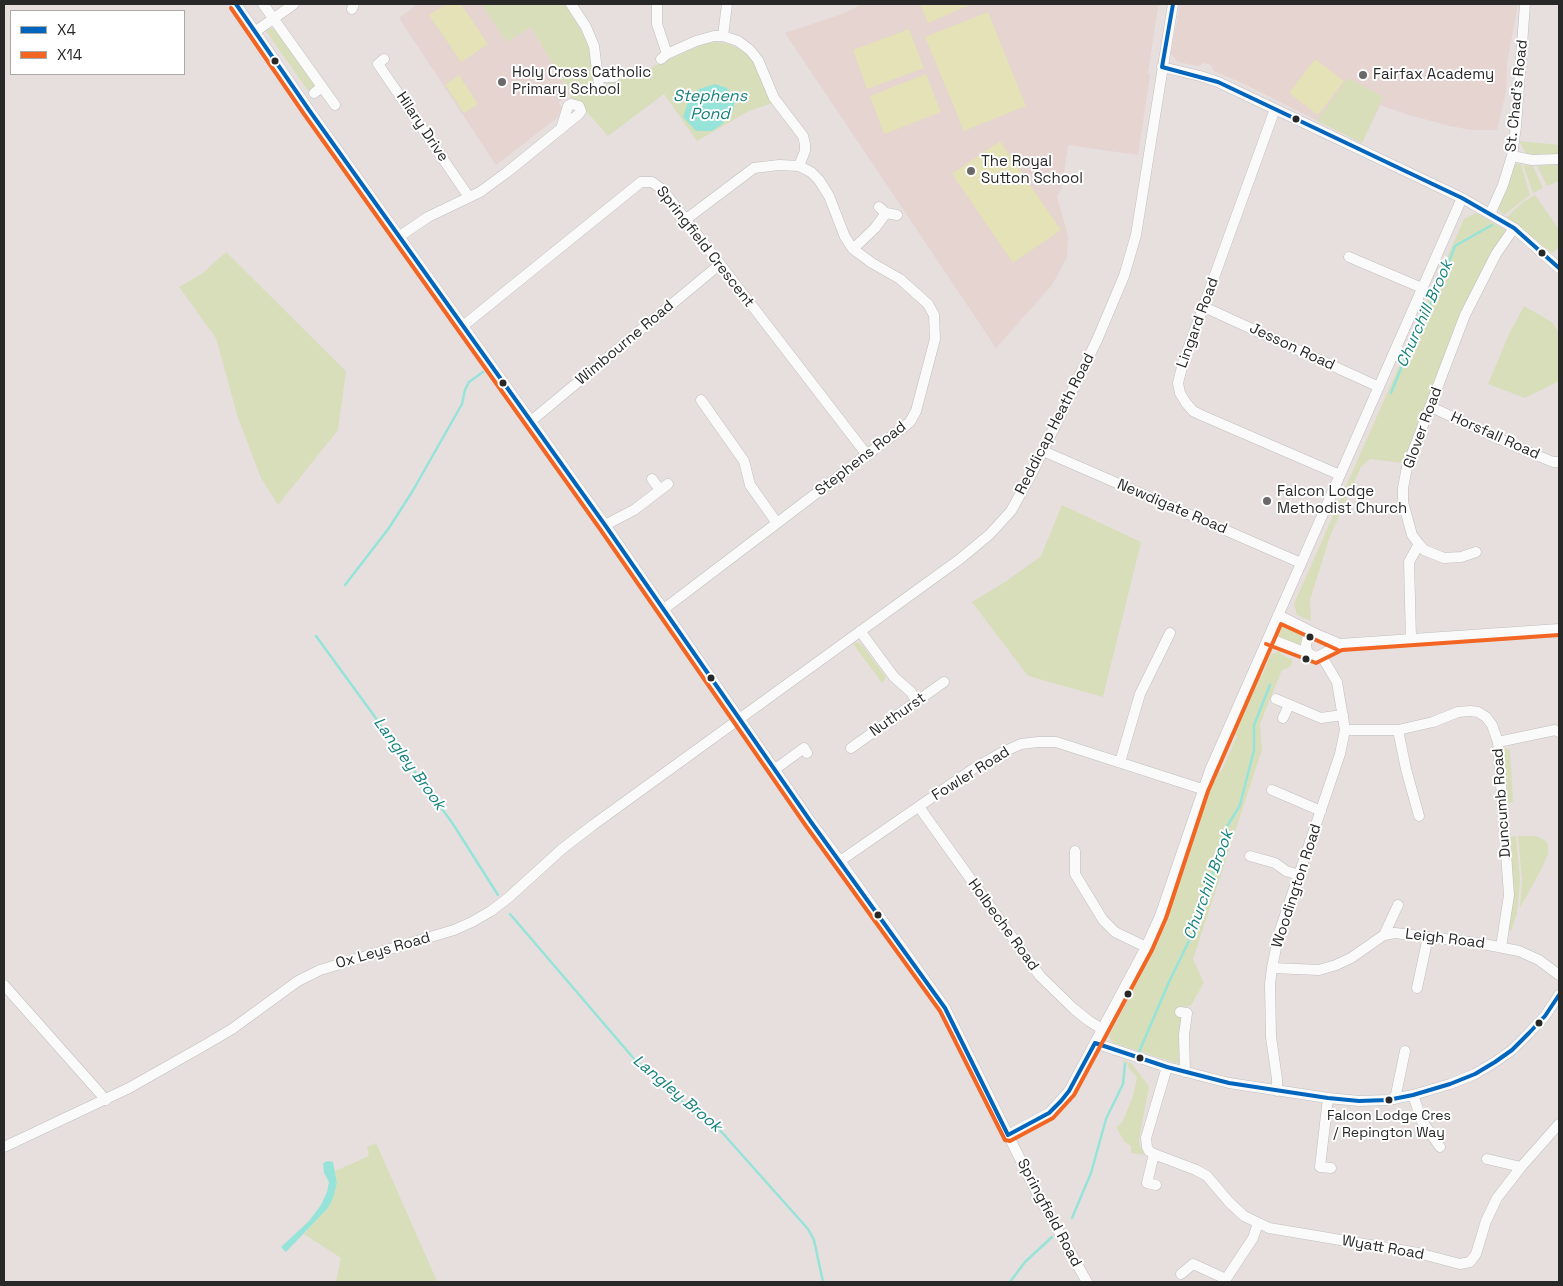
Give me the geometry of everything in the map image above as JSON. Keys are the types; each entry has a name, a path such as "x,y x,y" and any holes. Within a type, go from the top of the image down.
{"street":[{"name":"Springfield Road","path":"236,4 309,110 664,609 774,770 945,1008 1037,1192 1087,1282"},
{"path":"263,4 274,18 318,90 335,105"},
{"path":"256,32 294,4"},
{"path":"572,4 586,27 594,46 598,82 614,77"},
{"path":"658,4 657,24 664,57 696,41 714,36 723,36 742,44 758,60 774,98 803,136 805,144 805,150 799,166 779,165 754,168 685,220"},
{"path":"723,36 727,4"},
{"name":"Reddicap Heath Road","path":"739,719 952,565 990,534 1011,511 1043,451 1097,340 1115,300 1131,254 1173,4"},
{"name":"St. Chad's Road","path":"1490,214 1503,185 1512,156 1525,4"},
{"name":"Hilary Drive","path":"384,60 378,64 470,197"},
{"path":"1162,67 1200,76 1275,109 1462,198 1514,228 1559,268"},
{"name":"Lingard Road","path":"1275,109 1178,383 1180,393 1193,411 1340,475"},
{"path":"400,236 428,217 470,197 506,173 561,129"},
{"path":"1512,156 1532,160 1559,159"},
{"name":"Stephens Road","path":"664,609 910,422 916,411 933,352 935,339 934,315 928,304 912,288 862,257 853,249 845,237 829,196 819,180 811,172 799,166"},
{"name":"Springfield Crescent","path":"463,326 641,182 646,181 657,184 867,455"},
{"path":"1008,1135 1049,1113 1069,1091 1146,947 1160,916 1202,789 1462,198"},
{"path":"853,249 875,228 882,210 896,215"},
{"name":"Glover Road","path":"1419,544 1412,535 1406,515 1403,488 1407,467 1464,315 1492,262 1514,228"},
{"path":"1349,257 1422,288"},
{"name":"Wimbourne Road","path":"531,421 719,265"},
{"name":"Jesson Road","path":"1204,307 1379,386"},
{"path":"706,404 744,461 750,486 777,523"},
{"name":"Horsfall Road","path":"1430,407 1518,447 1554,462 1559,462"},
{"name":"Newdigate Road","path":"1043,451 1301,563"},
{"path":"605,525 634,510 664,487 652,479"},
{"path":"1411,639 1408,562 1419,544 1424,550 1444,558 1461,557 1476,552"},
{"path":"1278,615 1340,644"},
{"path":"1321,636 1310,637 1306,643 1306,650 1319,654 1340,644 1559,629"},
{"path":"860,631 894,677 911,692 917,702"},
{"path":"1120,762 1140,694 1170,633"},
{"path":"1319,654 1327,644 1321,636"},
{"path":"1268,638 1319,654"},
{"name":"Woodington Road","path":"1276,1091 1277,1079 1271,1036 1270,984 1272,968 1279,933 1340,754 1345,730 1337,682 1319,654"},
{"name":"Nuthurst","path":"851,748 944,682"},
{"path":"1276,699 1321,718 1343,714"},
{"path":"1283,718 1289,705"},
{"name":"Duncumb Road","path":"1345,730 1398,730 1433,722 1458,712 1470,711 1478,712 1486,717 1492,725 1498,742 1509,895 1501,946"},
{"name":"Ox Leys Road","path":"4,1147 129,1088 232,1029 298,980 328,968 435,936 472,922 508,898 562,849 585,831 739,719"},
{"path":"1398,730 1419,816"},
{"path":"1498,742 1556,730 1559,732"},
{"name":"Fowler Road","path":"840,861 973,769 1021,744 1056,742 1202,789"},
{"path":"774,770 804,748 807,753"},
{"path":"1272,790 1321,811"},
{"path":"1281,806 1285,796"},
{"name":"Holbeche Road","path":"918,807 1040,976 1088,1021 1102,1029"},
{"path":"1075,852 1075,874 1103,920 1115,932 1146,947"},
{"path":"1250,856 1274,863 1286,871 1299,875"},
{"path":"1384,936 1398,905"},
{"name":"Leigh Road","path":"1272,968 1319,970 1351,958 1384,936 1395,933 1501,946 1527,954 1559,975"},
{"path":"1417,988 1428,937"},
{"path":"4,985 106,1100"},
{"path":"1095,1043 1167,1067 1229,1083 1359,1101 1395,1099 1413,1096 1452,1083 1475,1074 1495,1062 1512,1050 1529,1033 1545,1016 1559,995"},
{"path":"1180,1012 1187,1013 1184,1035 1185,1072"},
{"path":"1395,1099 1405,1051"},
{"path":"1156,1185 1147,1183 1154,1154 1147,1147 1146,1138 1167,1067"},
{"path":"1413,1096 1422,1121 1440,1147"},
{"path":"1328,1098 1320,1167 1330,1168"},
{"name":"Wyatt Road","path":"1154,1154 1207,1176 1229,1202 1244,1216 1269,1228 1409,1252 1460,1264 1467,1263 1476,1254 1486,1221 1497,1198 1521,1167 1559,1124"},
{"path":"1487,1159 1521,1167"},
{"path":"1181,1274 1193,1264 1225,1280 1253,1238 1258,1223"}],"shaded area":[{"name":"Holy Cross Catholic Primary School","path":"417,4 481,4 507,42 531,27 570,94 558,103 562,107 558,117 496,165 399,18"},
{"path":"447,4 461,4 488,44 461,62 429,15"},
{"name":"The Royal Sutton School","path":"862,4 1161,4 1158,7 1138,155 1068,145 1062,187 1057,197 1068,236 1067,257 1052,285 996,348 785,33 842,14"},
{"path":"920,4 972,4 928,23"},
{"name":"Fairfax Academy","path":"1180,4 1518,4 1507,63 1506,91 1497,130 1471,130 1450,126 1380,105 1362,143 1214,71 1211,65 1203,63 1198,66 1178,62 1171,54"},
{"path":"988,12 1026,106 964,131 925,37"},
{"path":"909,29 924,68 867,89 853,50"},
{"path":"1315,59 1344,81 1318,115 1289,93"},
{"path":"926,74 941,112 884,134 870,96"},
{"path":"459,75 478,104 464,113 445,85"},
{"path":"1000,141 1061,230 1013,263 952,174"}],"green space":[{"path":"481,4 565,4 581,30 589,48 594,87 601,89 615,80 641,72 704,44 715,42 729,44 742,50 753,61 772,103 749,111 697,141 664,94 608,136 587,112 581,101 571,98 570,93 531,27 507,42"},
{"path":"270,28 275,29 315,84 309,92 266,31"},
{"path":"1348,78 1383,97 1362,143 1317,121"},
{"path":"1519,141 1559,145 1559,154 1527,155"},
{"path":"1516,164 1521,164 1530,195 1504,215 1498,209"},
{"path":"1558,164 1559,181 1547,186 1537,166"},
{"path":"1523,165 1533,166 1543,188 1533,193"},
{"path":"1535,195 1559,229 1559,247 1552,253 1507,217 1523,202"},
{"path":"1476,213 1505,230 1503,236 1403,463 1370,459 1361,467 1330,536 1310,600 1311,621 1297,615 1294,604 1464,219"},
{"path":"226,252 346,371 338,430 278,505 261,478 238,418 216,338 179,287 203,273"},
{"path":"1524,306 1552,322 1559,332 1559,381 1525,398 1488,384 1510,332"},
{"path":"1062,505 1141,542 1103,697 1028,676 972,602 1005,582 1041,556"},
{"path":"1281,624 1287,624 1304,632 1300,646 1280,639 1277,635 1277,630"},
{"path":"857,642 862,645 886,677 882,683 853,644"},
{"path":"1280,651 1281,654 1293,660 1290,667 1282,670 1260,724 1262,750 1193,959 1204,983 1191,1005 1178,1010 1177,1015 1183,1020 1180,1064 1113,1043 1109,1036 1151,956 1215,770 1221,772 1237,736 1233,734 1258,674 1262,676 1271,654"},
{"path":"1505,748 1510,750 1513,802 1505,803 1502,750"},
{"path":"1516,836 1520,880 1517,913 1511,931 1507,931 1509,837"},
{"path":"1518,836 1536,836 1546,841 1548,845 1548,854 1542,868 1520,908 1522,880"},
{"path":"1124,1060 1132,1064 1149,1086 1139,1140 1145,1155 1131,1153 1131,1146 1124,1141 1116,1127 1122,1123 1133,1096 1137,1077 1130,1070 1127,1063 1123,1062"},
{"path":"376,1143 437,1281 336,1282 341,1258 304,1234 328,1208 337,1183 335,1171 369,1156 367,1147"}],"water":[{"name":"Stephens Pond","path":"715,84 727,88 735,100 733,111 721,125 712,131 696,131 683,117 688,102 699,89"},
{"path":"333,1162 337,1183 333,1198 328,1208 286,1252 281,1247 309,1221 321,1205 327,1192 329,1182 324,1173 323,1163"}],"waterway":[{"name":"Churchill Brook","path":"1391,393 1455,246 1492,225"},
{"path":"345,585 389,528 412,492 462,404 469,382 483,372"},
{"name":"Langley Brook","path":"316,636 453,824 498,895"},
{"name":"Churchill Brook","path":"1139,1052 1169,982 1202,914 1225,830 1240,805 1254,750 1254,725 1270,685"},
{"name":"Langley Brook","path":"510,914 635,1060 700,1117 719,1129 808,1229 814,1240 823,1282"},
{"name":"Churchill Brook","path":"1072,1218 1091,1173 1106,1119 1123,1084 1125,1064"},
{"name":"Churchill Brook","path":"1010,1282 1025,1262 1052,1237"}],"transit line":[{"name":"X4","path":"236,4 309,110 605,525 811,822 945,1008 1008,1135 1049,1113 1061,1101 1069,1091 1095,1043 1167,1067 1229,1083 1328,1098 1359,1101 1388,1100 1450,1084 1475,1074 1495,1062 1512,1050 1529,1033 1545,1016 1559,995"},
{"name":"X4","path":"1173,4 1162,67 1218,82 1462,198 1514,228 1559,268"},
{"name":"X14","path":"231,8 304,114 600,529 806,826 940,1011 1005,1140 1010,1141 1053,1118 1074,1095 1152,950 1166,918 1208,791 1281,624 1338,650"},
{"name":"X14","path":"1266,644 1316,663 1342,650 1559,635"}],"place":[{"name":"Fairfax Academy","path":"1363,75"},
{"name":"Holy Cross Catholic Primary School","path":"502,82"},
{"name":"The Royal Sutton School","path":"971,171"},
{"name":"Falcon Lodge Methodist Church","path":"1267,501"},
{"name":"Falcon Lodge Cres / Repington Way","path":"1389,1100"}]}
